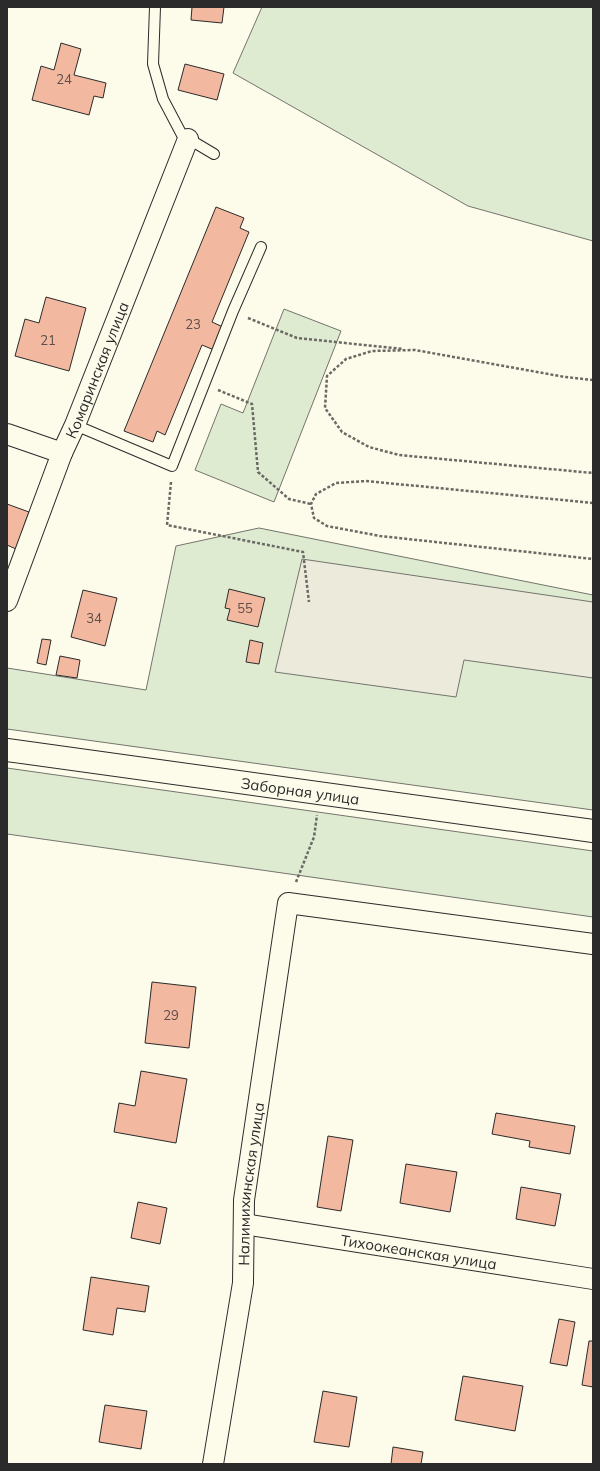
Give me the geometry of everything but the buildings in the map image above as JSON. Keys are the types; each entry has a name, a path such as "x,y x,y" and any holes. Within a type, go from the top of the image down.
{"street":[{"name":"Комаринская улица","path":"7,600 62,453 75,425 188,139"},
{"path":"7,434 62,453"},
{"name":"Заборная улица","path":"7,750 593,831"},
{"path":"288,903 593,944"},
{"name":"Налимихинская улица","path":"213,1464 243,1283 244,1200 288,903"},
{"name":"Тихоокеанская улица","path":"244,1224 593,1278"}],"lane":[{"path":"155,7 153,64 164,98 182,135 214,154"},
{"path":"75,425 172,466 233,311 261,248"}],"path":[{"path":"233,311 296,338 415,350 566,377 593,380"},
{"path":"415,350 372,351 346,359 328,376 325,408 342,432 369,447 399,455 593,473"},
{"path":"204,384 252,404 258,472 289,499 311,504"},
{"path":"172,466 167,525 303,552 309,602"},
{"path":"593,503 366,481 336,483 316,494 311,504 314,518 327,526 380,536 593,559"},
{"path":"288,903 314,836 320,794"}],"green space":[{"path":"262,7 593,7 593,241 468,206 233,73"},
{"path":"284,309 341,331 274,502 195,470 221,404 243,413"},
{"path":"259,528 593,595 593,810 7,729 7,668 146,690 176,546"},
{"path":"7,768 593,851 593,917 7,834"}],"shaded area":[{"path":"302,559 593,602 593,678 464,660 456,697 275,672"}]}
